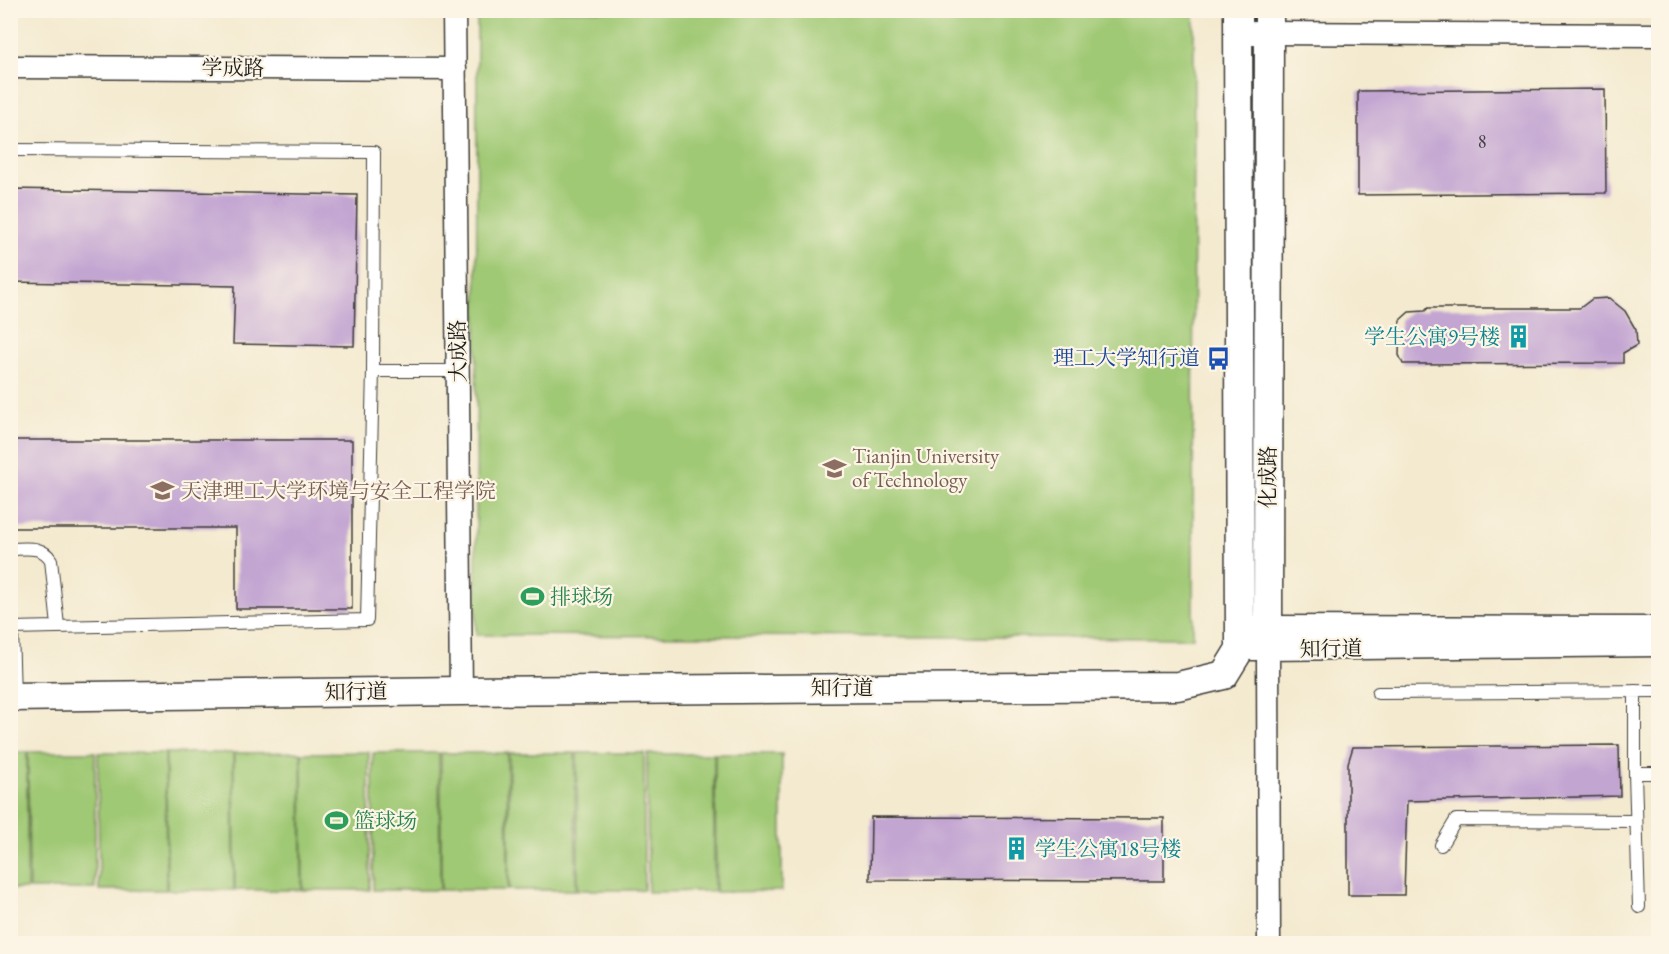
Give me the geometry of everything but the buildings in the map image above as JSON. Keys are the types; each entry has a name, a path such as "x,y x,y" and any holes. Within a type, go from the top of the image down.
{"street":[{"name":"大成路","path":"454,10 461,691"},
{"path":"1238,22 1659,35"},
{"name":"化成路","path":"1238,22 1239,597 1262,638"},
{"name":"化成路","path":"1269,22 1268,586 1262,638 1269,944"},
{"name":"学成路","path":"10,67 455,69"},
{"path":"1268,586 1279,610 1289,620 1305,628"},
{"name":"知行道","path":"12,697 1178,686 1224,675 1262,638 1305,628 1659,628"},
{"name":"知行道","path":"1262,638 1659,645"}],"lane":[{"path":"10,150 374,152 373,371 367,620 11,628 12,697"},
{"path":"373,371 459,370"},
{"path":"10,549 39,549 46,552 51,560 58,626"},
{"path":"1635,691 1635,821 1639,907"},
{"path":"1378,693 1659,691"},
{"path":"1635,773 1659,773"},
{"path":"1441,845 1456,820 1635,821"}],"green space":[{"path":"477,11 1194,11 1193,638 476,635"},
{"path":"10,752 27,752 27,889 11,889"},
{"path":"28,752 95,752 95,889 29,889"},
{"name":"篮球场","path":"301,752 302,890 235,890 234,753"},
{"name":"篮球场","path":"369,752 370,890 303,890 302,753"},
{"path":"98,753 165,753 166,890 99,890"},
{"path":"166,753 233,753 234,890 167,890"},
{"name":"篮球场","path":"373,753 439,753 440,890 373,890"},
{"name":"篮球场","path":"441,753 507,753 508,890 441,890"},
{"path":"509,753 575,753 576,890 509,890"},
{"path":"577,753 644,753 644,890 578,890"},
{"path":"647,754 714,754 714,891 648,892"},
{"path":"715,754 782,754 782,891 716,892"}],"place":[{"name":"学生公寓9号楼","path":"1518,337"},
{"name":"理工大学知行道","path":"1218,358"},
{"name":"Tianjin University of Technology","path":"834,468"},
{"name":"天津理工大学环境与安全工程学院","path":"163,491"},
{"name":"排球场","path":"532,597"},
{"name":"篮球场","path":"336,821"},
{"name":"学生公寓18号楼","path":"1017,849"}]}
